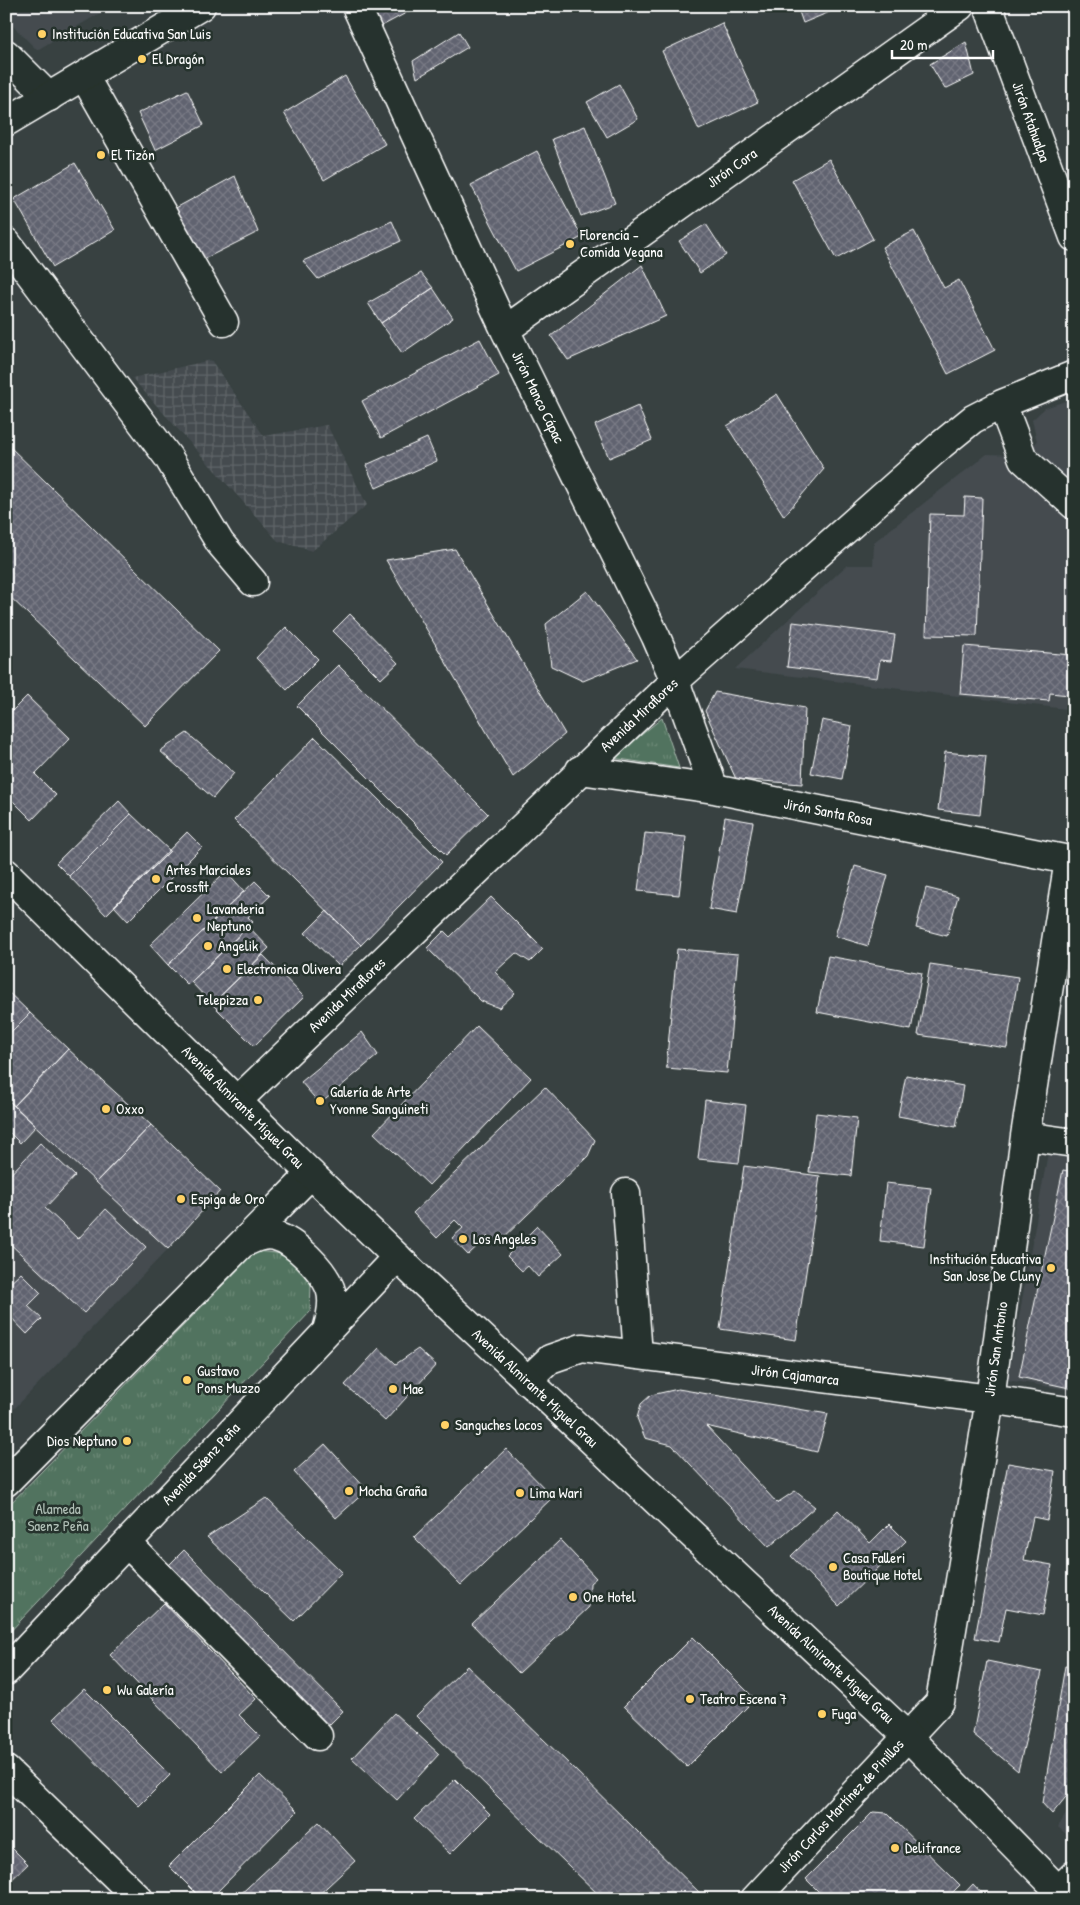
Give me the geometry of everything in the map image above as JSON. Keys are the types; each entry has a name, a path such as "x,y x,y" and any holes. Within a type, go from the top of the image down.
{"street":[{"path":"6,122 201,6"},
{"name":"Jirón Manco Cápac","path":"356,6 505,330 630,584 675,681 714,789"},
{"name":"Jirón Cora","path":"505,330 960,6"},
{"name":"Jirón Atahualpa","path":"988,6 1074,238"},
{"path":"6,54 49,97"},
{"path":"84,76 224,322"},
{"path":"6,242 168,457 220,543 253,582"},
{"name":"Avenida Miraflores","path":"238,1100 580,770 675,681 941,445 973,420 1002,404 1074,375"},
{"path":"1002,404 1023,459 1074,505"},
{"name":"Jirón Santa Rosa","path":"580,770 714,789 1072,861"},
{"name":"Jirón San Antonio","path":"908,1736 940,1702 990,1399 1025,1136 1072,861"},
{"name":"Avenida Almirante Miguel Grau","path":"6,873 397,1257 527,1381 908,1736 1067,1888"},
{"path":"1025,1136 1074,1143"},
{"path":"6,1482 311,1174"},
{"path":"626,1193 638,1355"},
{"path":"239,1246 257,1236 275,1236 290,1244 309,1259 320,1270 331,1290 333,1310 327,1330"},
{"name":"Avenida Sáenz Peña","path":"6,1671 397,1257"},
{"name":"Jirón Cajamarca","path":"527,1381 550,1358 582,1348 990,1399 1074,1412"},
{"path":"127,1543 318,1736"},
{"name":"Jirón Carlos Martínez de Pinillos","path":"755,1899 908,1736"},
{"path":"6,1770 139,1899"}],"shaded area":[{"name":"Institución Educativa San Luis","path":"6,6 112,6 37,50 6,19"},
{"path":"211,360 264,436 327,425 367,505 312,551 278,541 132,378"},
{"path":"1074,398 1074,710 735,669 847,565 873,565 874,542 987,454 1019,455 1037,442 1032,420 1045,408"},
{"path":"6,1098 168,1249 14,1409 6,1402"},
{"name":"Institución Educativa San Jose De Cluny","path":"1048,1152 1074,1157 1074,1391 1008,1380"},
{"path":"1074,1801 1074,1841 1058,1827"}],"green space":[{"path":"662,718 679,768 613,758"},
{"name":"Alameda Saenz Peña","path":"256,1251 285,1254 311,1284 310,1312 6,1636 6,1508"}],"building":[{"path":"6,6 16,6 8,15"},
{"path":"369,6 419,6 380,27"},
{"path":"797,6 836,6 837,9 803,23"},
{"path":"722,23 758,102 699,130 662,51"},
{"path":"459,32 468,47 417,78 413,61"},
{"path":"966,42 974,75 945,89 930,64"},
{"path":"345,76 385,144 324,180 284,113"},
{"path":"619,84 638,119 607,137 587,102"},
{"path":"187,90 204,125 155,150 138,113"},
{"path":"585,126 615,203 581,216 552,139"},
{"path":"537,151 582,237 516,271 471,185"},
{"path":"829,159 873,239 836,259 792,180"},
{"path":"75,163 115,230 53,267 14,199"},
{"path":"235,176 258,232 198,262 172,210"},
{"path":"392,221 401,241 318,279 303,261"},
{"path":"706,224 726,255 700,273 679,241"},
{"path":"914,231 944,288 959,280 995,350 948,374 882,247"},
{"path":"642,265 666,316 568,360 551,336"},
{"path":"421,273 433,288 381,323 368,303"},
{"path":"433,288 453,318 402,353 381,323"},
{"path":"480,339 499,375 381,438 362,401"},
{"path":"777,394 824,469 784,516 727,426"},
{"path":"638,406 652,440 609,458 595,425"},
{"path":"427,438 437,461 376,488 366,465"},
{"path":"6,443 219,651 145,726 6,593"},
{"path":"965,497 982,498 977,636 926,635 930,514 964,515"},
{"path":"455,549 565,734 513,777 386,560"},
{"path":"587,591 637,659 583,681 551,666 546,624"},
{"path":"350,614 398,663 381,679 333,631"},
{"path":"793,622 895,635 891,661 880,660 877,678 787,667"},
{"path":"286,627 318,659 287,690 256,658"},
{"path":"964,646 1072,655 1069,695 1050,693 1049,701 960,694"},
{"path":"338,665 488,814 446,855 297,706"},
{"path":"715,692 805,708 802,784 736,779 705,711"},
{"path":"27,696 70,738 35,774 56,795 32,820 6,794 6,717"},
{"path":"822,720 852,726 842,779 811,773"},
{"path":"187,733 234,773 213,798 160,751"},
{"path":"315,737 442,862 361,945 234,820"},
{"path":"945,752 986,756 980,815 938,810"},
{"path":"119,801 131,814 69,876 56,863"},
{"path":"131,814 170,851 106,915 69,876"},
{"path":"725,817 753,822 737,914 709,909"},
{"name":"Artes Marciales Crossfit","path":"187,832 202,847 128,921 114,906"},
{"path":"645,833 686,837 679,895 638,891"},
{"path":"855,866 888,875 868,946 835,936"},
{"name":"Lavanderia Neptuno","path":"226,871 244,891 168,965 150,945"},
{"name":"Angelik","path":"255,881 270,896 248,917 253,922 188,985 168,965"},
{"path":"926,888 958,896 947,936 916,928"},
{"path":"491,897 543,949 530,962 516,953 495,972 515,993 499,1008 481,1001 427,948 444,931 450,937"},
{"path":"327,911 361,945 339,966 305,933"},
{"name":"Electronica Olivera","path":"248,926 269,948 212,1004 191,982"},
{"path":"677,949 738,954 727,1073 666,1068"},
{"name":"Telepizza","path":"263,955 304,997 254,1046 212,1004"},
{"path":"828,956 922,973 911,1030 817,1012"},
{"path":"930,964 1018,977 1007,1048 918,1035"},
{"path":"6,990 30,1013 6,1037"},
{"path":"30,1013 68,1049 14,1106 6,1098 6,1037"},
{"path":"477,1026 531,1078 429,1185 374,1133"},
{"path":"362,1032 378,1055 320,1104 301,1082"},
{"path":"68,1049 151,1125 96,1182 14,1106"},
{"path":"906,1075 963,1086 956,1127 898,1116"},
{"path":"545,1087 595,1140 588,1156 496,1245 488,1236 468,1255 452,1238 463,1228 455,1220 437,1238 413,1213"},
{"path":"6,1098 36,1126 20,1143 6,1129"},
{"path":"705,1100 746,1105 739,1163 698,1159"},
{"path":"816,1113 857,1118 851,1176 809,1172"},
{"path":"151,1125 220,1191 168,1249 96,1182"},
{"path":"40,1143 75,1176 45,1208 78,1239 106,1209 146,1247 84,1313 6,1240 6,1179"},
{"path":"744,1166 820,1176 796,1340 720,1329"},
{"name":"Institución Educativa San Jose De Cluny","path":"1063,1170 1074,1172 1074,1389 1019,1377"},
{"path":"886,1183 931,1188 924,1246 880,1241"},
{"path":"537,1226 563,1254 538,1277 528,1266 522,1271 507,1256"},
{"path":"21,1273 41,1293 28,1306 42,1319 27,1334 6,1312 6,1287"},
{"path":"379,1348 396,1364 418,1349 436,1365 385,1421 345,1385"},
{"path":"678,1389 828,1414 817,1452 706,1426 777,1503 795,1491 815,1507 769,1547 672,1445 645,1438 637,1418 641,1404 651,1395"},
{"path":"325,1444 367,1490 336,1518 294,1472"},
{"path":"506,1449 553,1497 461,1585 414,1537"},
{"path":"1008,1463 1055,1471 1047,1520 1033,1517 1024,1560 1052,1565 1043,1615 1006,1608 999,1642 975,1638"},
{"path":"266,1498 342,1572 294,1621 207,1537"},
{"path":"838,1510 870,1543 889,1524 906,1541 839,1606 791,1556"},
{"path":"560,1540 596,1578 590,1583 589,1607 519,1673 472,1624"},
{"path":"184,1550 343,1711 326,1728 166,1568"},
{"path":"164,1603 256,1699 239,1715 260,1736 222,1772 110,1655"},
{"path":"693,1637 755,1699 687,1767 624,1706"},
{"path":"987,1661 1042,1672 1018,1771 973,1734"},
{"path":"467,1666 706,1899 603,1899 499,1798 416,1716"},
{"path":"1065,1666 1074,1667 1074,1787 1052,1814 1042,1803"},
{"path":"84,1689 170,1775 139,1806 53,1719"},
{"path":"394,1713 439,1754 397,1800 352,1758"},
{"path":"260,1775 297,1811 210,1899 202,1899 169,1866"},
{"path":"455,1779 490,1814 450,1854 414,1819"},
{"path":"873,1812 887,1813 960,1885 946,1899 826,1899 806,1879"},
{"path":"319,1822 355,1861 314,1899 236,1898"},
{"path":"6,1842 28,1864 6,1885"},
{"path":"973,1884 987,1899 959,1899"}],"place":[{"name":"Institución Educativa San Luis","path":"42,34"},
{"name":"El Dragón","path":"142,59"},
{"name":"El Tizón","path":"101,155"},
{"name":"Florencia - Comida Vegana","path":"570,244"},
{"name":"Artes Marciales Crossfit","path":"156,879"},
{"name":"Lavanderia Neptuno","path":"197,918"},
{"name":"Angelik","path":"208,946"},
{"name":"Electronica Olivera","path":"227,969"},
{"name":"Telepizza","path":"258,1000"},
{"name":"Galería de Arte Yvonne Sanguineti","path":"320,1101"},
{"name":"Oxxo","path":"106,1109"},
{"name":"Espiga de Oro","path":"181,1199"},
{"name":"Los Angeles","path":"463,1239"},
{"name":"Institución Educativa San Jose De Cluny","path":"1051,1268"},
{"name":"Gustavo Pons Muzzo","path":"187,1380"},
{"name":"Mae","path":"393,1389"},
{"name":"Sanguches locos","path":"445,1425"},
{"name":"Dios Neptuno","path":"127,1441"},
{"name":"Mocha Graña","path":"349,1491"},
{"name":"Lima Wari","path":"520,1493"},
{"name":"Casa Falleri Boutique Hotel","path":"833,1567"},
{"name":"One Hotel","path":"573,1597"},
{"name":"Wu Galería","path":"107,1690"},
{"name":"Teatro Escena 7","path":"690,1699"},
{"name":"Fuga","path":"822,1714"},
{"name":"Delifrance","path":"895,1848"}]}
